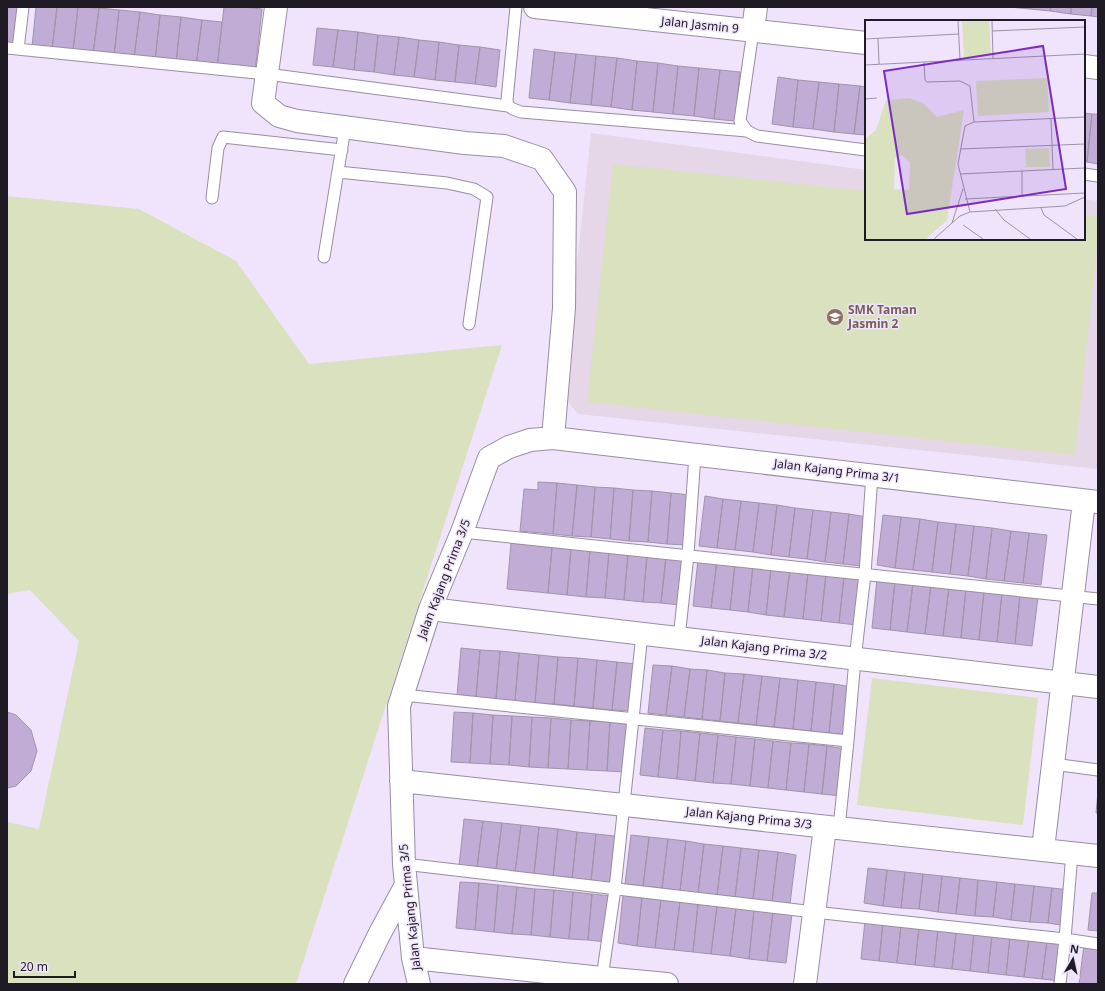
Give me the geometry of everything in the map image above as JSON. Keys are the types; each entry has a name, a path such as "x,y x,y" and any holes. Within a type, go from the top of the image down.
{"street":[{"path":"276,7 263,103 279,116 297,121 345,128 465,143 504,146 542,159 565,192 564,308 553,438"},
{"name":"Jalan Jasmin 9","path":"535,7 865,43"},
{"path":"753,31 756,7"},
{"path":"1085,66 1098,68"},
{"name":"Jalan Kajang Prima 3/5","path":"419,984 413,958 405,875 399,706 430,609 462,532 489,458 509,447 530,440 553,438 577,441"},
{"name":"Jalan Kajang Prima 3/1","path":"577,441 1091,501"},
{"path":"1043,849 1073,597 1091,501"},
{"name":"Jalan Kajang Prima 3/2","path":"430,609 1098,687"},
{"name":"Jalan Kajang Prima 3/3","path":"401,781 1098,856"},
{"path":"805,984 814,912 832,827"},
{"path":"355,984 380,933 405,875"},
{"path":"413,958 667,984"}],"lane":[{"path":"23,7 13,48 267,74 508,106 513,110 521,112 747,131 757,136 865,150"},
{"path":"508,106 507,100 516,7"},
{"path":"747,131 740,121 753,31"},
{"path":"324,257 345,128"},
{"path":"212,198 218,148 223,137 342,150"},
{"path":"338,172 448,183 474,189 487,197 469,324"},
{"path":"1085,174 1098,176"},
{"path":"679,638 688,556 695,455"},
{"path":"832,827 848,741 855,659 865,574 872,475"},
{"path":"462,532 1098,599"},
{"path":"602,978 615,889 642,634"},
{"path":"403,695 848,741"},
{"path":"1053,764 1098,770"},
{"path":"1060,984 1072,853"},
{"path":"405,875 615,889 1065,939 1098,944"}],"shaded area":[{"name":"SMK Taman Jasmin 2","path":"591,133 865,170 865,240 1085,240 1085,199 1098,201 1098,469 578,414 563,395"}],"green space":[{"name":"SMK Taman Jasmin 2","path":"613,164 865,191 865,240 1085,240 1085,215 1098,217 1098,239 1075,455 587,402"},
{"path":"7,196 139,209 236,261 309,364 502,345 296,984 7,984 7,822 39,829 79,641 30,590 7,594"},
{"path":"872,678 1038,698 1023,825 857,805"}],"building":[{"path":"7,7 18,7 15,46 7,45"},
{"path":"36,7 57,7 52,49 32,47"},
{"path":"57,7 78,7 73,51 52,49"},
{"path":"78,7 99,8 93,54 73,51"},
{"path":"224,7 262,9 255,72 217,68"},
{"path":"1009,7 1030,7 1030,9"},
{"path":"1030,7 1051,7 1050,11 1030,9"},
{"path":"1051,7 1071,7 1071,14 1050,11"},
{"path":"1071,7 1092,7 1091,16 1071,14"},
{"path":"1092,7 1098,7 1098,17 1091,16"},
{"path":"99,8 119,10 114,56 93,54"},
{"path":"119,10 140,12 134,58 114,56"},
{"path":"140,12 160,15 155,61 134,58"},
{"path":"160,15 181,17 176,63 155,61"},
{"path":"181,17 202,20 196,66 176,63"},
{"path":"202,20 222,22 217,68 196,66"},
{"path":"317,28 338,30 333,67 313,65"},
{"path":"338,30 358,32 354,70 333,67"},
{"path":"358,32 378,35 374,72 354,70"},
{"path":"378,35 399,37 394,75 374,72"},
{"path":"399,37 419,40 414,77 394,75"},
{"path":"419,40 439,42 435,80 414,77"},
{"path":"439,42 459,45 455,82 435,80"},
{"path":"459,45 480,47 475,84 455,82"},
{"path":"480,47 500,50 496,87 475,84"},
{"path":"534,49 555,52 549,100 529,98"},
{"path":"555,52 576,54 570,103 549,100"},
{"path":"576,54 596,56 591,105 570,103"},
{"path":"596,56 617,58 611,107 591,105"},
{"path":"617,58 637,61 632,110 611,107"},
{"path":"637,61 658,63 653,112 632,110"},
{"path":"658,63 678,66 673,114 653,112"},
{"path":"678,66 699,68 694,116 673,114"},
{"path":"699,68 720,70 714,119 694,116"},
{"path":"720,70 740,72 735,121 714,119"},
{"path":"778,77 798,80 793,127 772,124"},
{"path":"798,80 819,82 813,129 793,127"},
{"path":"819,82 839,84 834,132 813,129"},
{"path":"839,84 860,86 854,134 834,132"},
{"path":"860,86 865,87 865,135 854,134"},
{"path":"1085,113 1092,114 1087,162 1085,162"},
{"path":"1092,114 1098,114 1098,164 1087,162"},
{"path":"538,482 557,483 553,534 520,531 524,489 538,490"},
{"path":"557,483 577,485 572,536 553,534"},
{"path":"577,485 595,487 591,537 572,536"},
{"path":"595,487 614,488 610,539 591,537"},
{"path":"614,488 633,490 629,541 610,539"},
{"path":"633,490 652,491 648,542 629,541"},
{"path":"652,491 671,493 667,544 648,542"},
{"path":"671,493 690,495 686,545 667,544"},
{"path":"705,496 723,499 717,548 699,546"},
{"path":"723,499 741,501 735,550 717,548"},
{"path":"741,501 759,503 753,552 735,550"},
{"path":"759,503 777,505 771,555 753,552"},
{"path":"777,505 795,508 789,557 771,555"},
{"path":"795,508 813,510 807,559 789,557"},
{"path":"813,510 831,512 825,562 807,559"},
{"path":"831,512 849,514 843,564 825,562"},
{"path":"849,514 867,517 861,566 843,564"},
{"path":"883,515 901,517 895,568 877,565"},
{"path":"901,517 920,519 913,570 895,568"},
{"path":"920,519 938,522 932,572 913,570"},
{"path":"938,522 956,524 950,574 932,572"},
{"path":"956,524 974,526 968,576 950,574"},
{"path":"974,526 992,528 986,579 968,576"},
{"path":"992,528 1011,531 1004,581 986,579"},
{"path":"1011,531 1029,533 1023,583 1004,581"},
{"path":"1029,533 1047,535 1041,585 1023,583"},
{"path":"511,543 552,547 548,593 507,589"},
{"path":"552,547 571,548 567,595 548,593"},
{"path":"571,548 590,550 586,597 567,595"},
{"path":"590,550 609,552 605,598 586,597"},
{"path":"609,552 628,554 624,600 605,598"},
{"path":"628,554 647,555 643,602 624,600"},
{"path":"647,555 666,557 661,603 643,602"},
{"path":"666,557 684,559 680,605 661,603"},
{"path":"698,559 717,561 711,608 693,606"},
{"path":"717,561 735,564 730,610 711,608"},
{"path":"735,564 753,565 748,612 730,610"},
{"path":"753,565 771,568 766,615 748,612"},
{"path":"771,568 790,569 784,617 766,615"},
{"path":"790,569 808,572 803,619 784,617"},
{"path":"808,572 826,574 821,621 803,619"},
{"path":"826,574 844,576 839,623 821,621"},
{"path":"844,576 863,578 857,625 839,623"},
{"path":"877,579 895,581 890,630 872,628"},
{"path":"895,581 913,583 907,632 890,630"},
{"path":"913,583 931,585 925,634 907,632"},
{"path":"931,585 949,587 943,636 925,634"},
{"path":"949,587 966,589 961,638 943,636"},
{"path":"966,589 984,591 979,640 961,638"},
{"path":"984,591 1002,593 997,642 979,640"},
{"path":"1002,593 1020,595 1015,644 997,642"},
{"path":"1020,595 1038,597 1032,646 1015,644"},
{"path":"461,648 480,650 476,697 457,696"},
{"path":"480,650 500,651 496,699 476,697"},
{"path":"500,651 519,653 515,701 496,699"},
{"path":"519,653 539,655 535,703 515,701"},
{"path":"539,655 558,657 554,704 535,703"},
{"path":"558,657 578,658 574,706 554,704"},
{"path":"578,658 597,660 593,708 574,706"},
{"path":"597,660 617,662 612,710 593,708"},
{"path":"617,662 636,664 632,711 612,710"},
{"path":"653,665 672,666 666,715 648,713"},
{"path":"672,666 690,669 684,717 666,715"},
{"path":"690,669 707,670 702,719 684,717"},
{"path":"707,670 725,673 720,721 702,719"},
{"path":"725,673 744,674 738,723 720,721"},
{"path":"744,674 762,676 756,725 738,723"},
{"path":"762,676 780,678 774,727 756,725"},
{"path":"780,678 798,680 793,729 774,727"},
{"path":"798,680 816,682 811,731 793,729"},
{"path":"816,682 834,684 829,733 811,731"},
{"path":"834,684 852,687 847,735 829,733"},
{"path":"7,712 16,715 31,730 37,751 31,771 16,786 7,788"},
{"path":"454,712 473,713 470,763 451,762"},
{"path":"473,713 493,715 490,764 470,763"},
{"path":"493,715 512,716 509,765 490,764"},
{"path":"512,716 532,717 529,767 509,765"},
{"path":"532,717 551,718 548,768 529,767"},
{"path":"551,718 571,720 568,769 548,768"},
{"path":"571,720 590,721 587,770 568,769"},
{"path":"590,721 610,722 607,771 587,770"},
{"path":"610,722 629,723 626,772 607,771"},
{"path":"645,728 663,730 658,777 640,775"},
{"path":"663,730 681,731 677,779 658,777"},
{"path":"681,731 700,733 695,781 677,779"},
{"path":"700,733 718,735 713,783 695,781"},
{"path":"718,735 736,737 731,784 713,783"},
{"path":"736,737 755,739 750,786 731,784"},
{"path":"755,739 773,741 768,788 750,786"},
{"path":"773,741 791,743 786,790 768,788"},
{"path":"791,743 809,744 804,792 786,790"},
{"path":"809,744 827,746 822,794 804,792"},
{"path":"827,746 846,749 841,796 822,794"},
{"path":"1098,792 1098,813 1096,813"},
{"path":"464,819 483,821 477,868 459,866"},
{"path":"483,821 502,823 496,870 477,868"},
{"path":"502,823 521,825 515,872 496,870"},
{"path":"521,825 539,827 534,874 515,872"},
{"path":"539,827 558,829 553,877 534,874"},
{"path":"558,829 577,832 572,879 553,877"},
{"path":"577,832 596,834 591,881 572,879"},
{"path":"596,834 615,836 610,883 591,881"},
{"path":"631,835 649,837 643,886 625,884"},
{"path":"649,837 668,839 662,888 643,886"},
{"path":"668,839 686,841 680,891 662,888"},
{"path":"686,841 704,844 698,893 680,891"},
{"path":"704,844 723,846 717,895 698,893"},
{"path":"723,846 741,848 735,897 717,895"},
{"path":"741,848 759,850 753,899 735,897"},
{"path":"759,850 778,852 772,902 753,899"},
{"path":"778,852 796,855 790,904 772,902"},
{"path":"868,868 887,870 883,906 864,903"},
{"path":"887,870 905,872 901,908 883,906"},
{"path":"905,872 923,874 919,909 901,908"},
{"path":"923,874 942,876 938,912 919,909"},
{"path":"942,876 960,878 956,914 938,912"},
{"path":"960,878 978,880 975,916 956,914"},
{"path":"978,880 997,882 993,917 975,916"},
{"path":"460,882 479,883 475,930 456,928"},
{"path":"997,882 1015,884 1011,920 993,917"},
{"path":"479,883 498,885 494,932 475,930"},
{"path":"1015,884 1034,886 1030,922 1011,920"},
{"path":"498,885 517,887 512,934 494,932"},
{"path":"1034,886 1052,888 1048,923 1030,922"},
{"path":"517,887 535,889 531,935 512,934"},
{"path":"1052,888 1070,890 1067,926 1048,923"},
{"path":"535,889 554,890 550,937 531,935"},
{"path":"554,890 573,892 569,939 550,937"},
{"path":"573,892 592,894 588,940 569,939"},
{"path":"1092,893 1098,893 1098,931 1088,930"},
{"path":"592,894 611,896 606,942 588,940"},
{"path":"623,895 642,897 637,946 618,943"},
{"path":"642,897 661,899 655,948 637,946"},
{"path":"661,899 680,901 674,950 655,948"},
{"path":"680,901 698,904 693,952 674,950"},
{"path":"698,904 717,906 711,954 693,952"},
{"path":"717,906 736,908 730,956 711,954"},
{"path":"736,908 754,910 749,959 730,956"},
{"path":"754,910 773,912 767,961 749,959"},
{"path":"773,912 792,914 786,963 767,961"},
{"path":"865,921 883,923 879,961 861,959"},
{"path":"883,923 901,925 897,963 879,961"},
{"path":"901,925 919,927 915,965 897,963"},
{"path":"919,927 938,929 934,967 915,965"},
{"path":"938,929 956,932 952,969 934,967"},
{"path":"956,932 974,933 970,971 952,969"},
{"path":"974,933 992,935 988,973 970,971"},
{"path":"992,935 1010,937 1006,975 988,973"},
{"path":"1010,937 1029,939 1024,977 1006,975"},
{"path":"1029,939 1047,941 1042,979 1024,977"},
{"path":"1047,941 1065,943 1061,981 1042,979"},
{"path":"1084,945 1098,947 1098,984 1079,984"}],"place":[{"name":"SMK Taman Jasmin 2","path":"835,317"}]}
